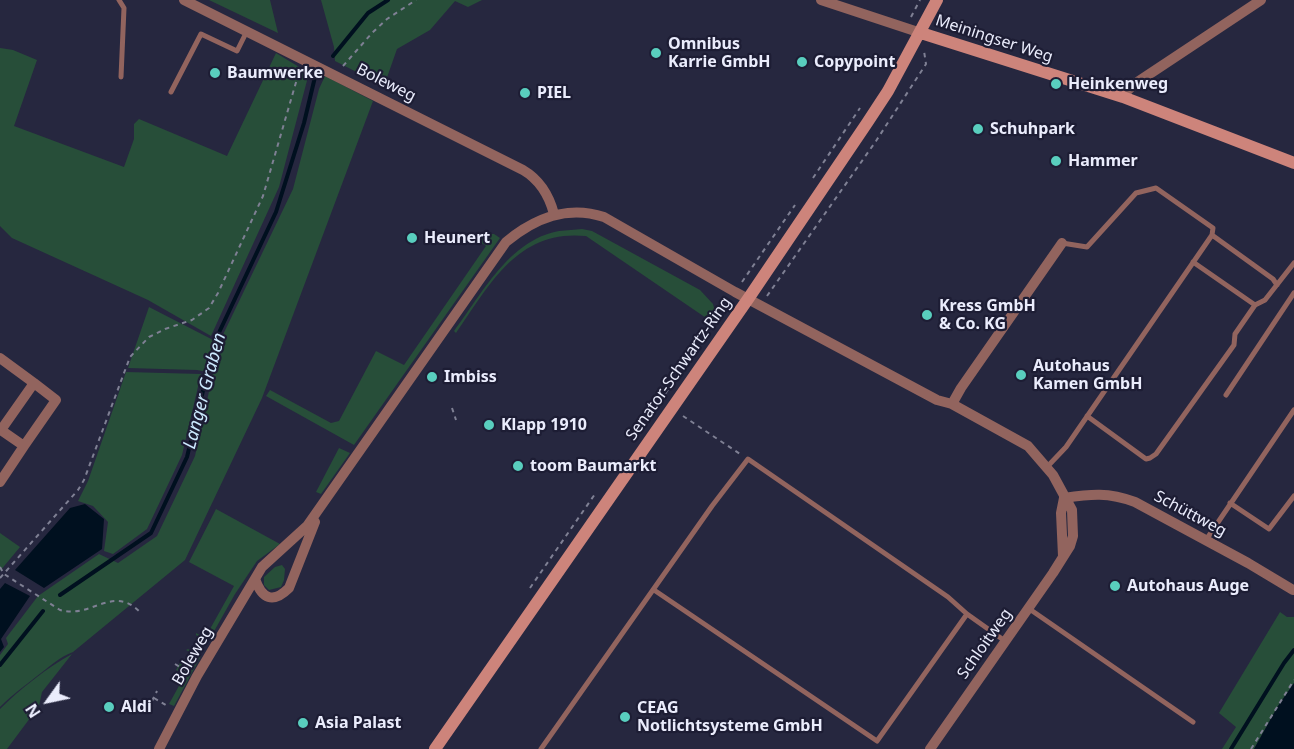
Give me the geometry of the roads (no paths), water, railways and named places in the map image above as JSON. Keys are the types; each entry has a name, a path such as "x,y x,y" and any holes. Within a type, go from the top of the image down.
{"main road":[{"name":"Senator-Schwartz-Ring","path":"435,749 748,298 888,91 937,0"},
{"name":"Meiningser Weg","path":"921,33 1123,98 1294,163"}],"street":[{"name":"Boleweg","path":"184,0 535,177 544,189 554,214"},
{"name":"Meiningser Weg","path":"821,0 921,33"},
{"path":"1123,98 1136,83 1261,0"},
{"name":"Boleweg","path":"159,749 262,567 307,526 506,242 524,227 554,214 583,212 604,217 748,298"},
{"path":"952,404 1062,243"},
{"name":"Schloitweg","path":"748,298 937,400 952,404 1028,446 1047,467 1072,510 1073,536 1070,546 930,749"},
{"path":"0,358 56,400 0,482"},
{"path":"24,446 2,430 34,383"},
{"name":"Schüttweg","path":"1064,498 1101,493 1120,496 1135,502 1293,590"},
{"name":"Boleweg","path":"255,579 263,595 271,598 281,596 289,588 321,507"}],"lane":[{"path":"119,0 124,8 121,77"},
{"path":"171,92 201,34 237,51 247,31"},
{"path":"1047,467 1066,447 1212,235 1213,228 1156,188 1136,193 1088,247 1062,243"},
{"path":"1212,235 1274,279 1277,285"},
{"path":"1193,262 1255,305"},
{"path":"1087,416 1146,459 1156,454 1234,345 1235,334 1255,305 1265,300 1294,263"},
{"path":"1226,395 1294,293"},
{"path":"1206,540 1294,410"},
{"path":"541,749 712,506 748,459 948,597 967,614 1005,641"},
{"path":"1230,503 1269,529 1294,496"},
{"path":"654,590 877,741 967,614"},
{"path":"1028,608 1193,722"}],"water":[{"path":"85,504 104,519 102,549 44,588 15,570 70,508"},
{"path":"5,583 30,596 1,639 4,647 0,652 0,589"},
{"path":"1294,683 1294,749 1254,749 1278,706"}],"waterway":[{"name":"Langer Graben","path":"333,56 368,13 388,0"},
{"name":"Langer Graben","path":"60,595 151,533 187,457 215,341 276,212 304,123 315,77"},
{"name":"Langer Graben","path":"0,665 43,611"},
{"path":"1231,749 1294,650"}],"place":[{"name":"Omnibus Karrie GmbH","path":"656,53"},
{"name":"Copypoint","path":"802,62"},
{"name":"Baumwerke","path":"215,73"},
{"name":"Heinkenweg","path":"1056,84"},
{"name":"PIEL","path":"525,93"},
{"name":"Schuhpark","path":"978,129"},
{"name":"Hammer","path":"1056,161"},
{"name":"Heunert","path":"412,238"},
{"name":"Kress GmbH & Co. KG","path":"927,315"},
{"name":"Autohaus Kamen GmbH","path":"1021,375"},
{"name":"Imbiss","path":"432,377"},
{"name":"Klapp 1910","path":"489,425"},
{"name":"toom Baumarkt","path":"518,466"},
{"name":"Autohaus Auge","path":"1115,586"},
{"name":"Aldi","path":"109,707"},
{"name":"CEAG Notlichtsysteme GmbH","path":"625,717"},
{"name":"Asia Palast","path":"303,723"}]}
